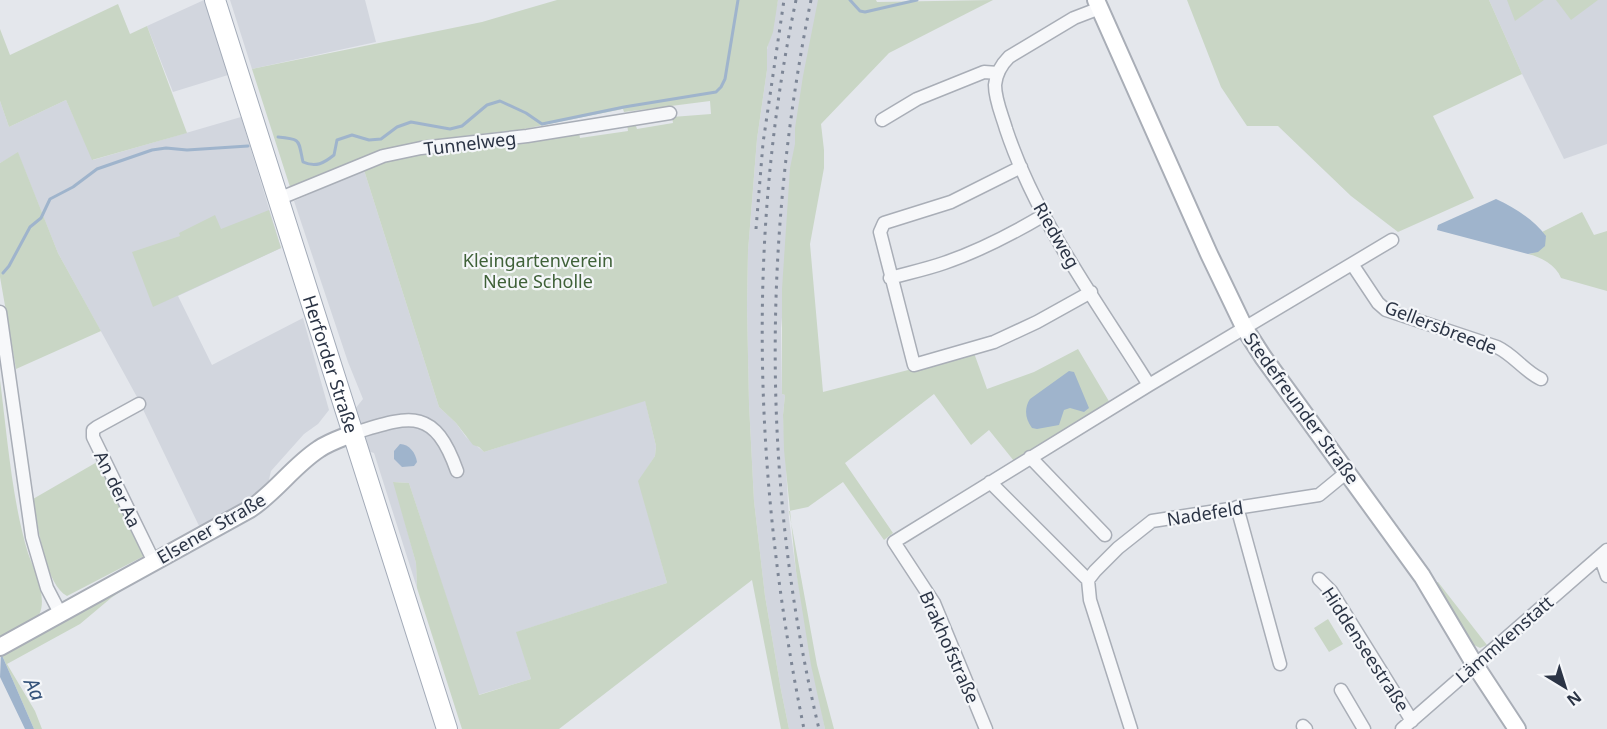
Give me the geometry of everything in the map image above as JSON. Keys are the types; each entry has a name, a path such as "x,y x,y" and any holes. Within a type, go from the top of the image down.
{"main road":[{"name":"Herforder Straße","path":"215,0 447,729"}],"street":[{"path":"882,120 917,99 984,72 998,73 1002,64 1016,52 1098,4"},
{"name":"Stedefreunder Straße","path":"1098,4 1209,254 1245,329 1422,576 1474,665 1517,729"},
{"name":"Riedweg","path":"998,73 995,84 997,100 1021,167 1044,215 1149,385"},
{"name":"Tunnelweg","path":"278,199 383,156 421,148 527,136 670,113"},
{"path":"1021,167 951,201 884,223 880,232 914,365 994,342 1037,322 1091,292"},
{"path":"890,278 942,264 968,254 1044,215"},
{"name":"Brakhofstraße","path":"986,729 934,603 894,542 1030,457 1392,240"},
{"name":"Gellersbreede","path":"1352,264 1378,303 1386,310 1497,346 1541,379"},
{"path":"0,312 32,537 47,588 60,613"},
{"name":"An der Aa","path":"139,404 97,427 93,430 93,437 154,562"},
{"path":"354,434 403,420 416,420 429,424 446,444 456,471"},
{"name":"Elsener Straße","path":"1,646 262,501 318,450 354,434"},
{"path":"1030,457 1105,535"},
{"name":"Nadefeld","path":"1088,580 1118,548 1152,521 1319,495 1347,472"},
{"path":"990,482 1088,580 1090,600 1131,729"},
{"path":"1237,507 1280,664"},
{"path":"1603,553 1607,576"},
{"name":"Lämmkenstatt","path":"1407,725 1603,553"},
{"name":"Hiddenseestraße","path":"1320,579 1331,591 1360,634 1407,725"},
{"path":"1341,690 1364,729"}],"shaded area":[{"path":"204,0 228,75 173,92 147,26"},
{"path":"230,0 365,0 376,42 252,69"},
{"path":"778,0 843,0 783,307 781,328 789,519 796,571 825,729 789,729 765,596 754,501 749,404 748,251 757,139 767,70 766,54"},
{"path":"1489,0 1607,0 1607,144 1564,159"},
{"path":"66,100 93,160 241,117 281,248 178,296 212,365 303,318 329,410 271,471 268,484 201,530 137,397 58,253 18,153 0,163 0,101 9,127"},
{"path":"364,170 439,407 456,423 466,437 484,452 645,400 656,446 655,456 639,481 667,583 517,632 531,679 478,695 409,483 394,482 416,563 417,588 374,453 368,451 355,409 363,399 348,362 294,201"}],"green space":[{"name":"Kleingartenverein Neue Scholle","path":"557,0 778,0 773,32 767,48 767,70 757,139 748,251 747,307 754,501 765,596 789,729 781,729 752,580 559,729 462,729 417,588 416,563 393,482 409,483 479,695 531,679 516,632 667,583 638,481 655,456 656,446 645,401 484,452 473,445 456,423 439,407 364,170 383,162 420,153 579,133 580,138 628,131 627,124 635,123 637,129 673,123 672,117 711,114 710,101 624,112 623,109 519,130 455,137 381,151 290,187 252,69 482,22"},
{"path":"818,0 876,0 877,2 993,0 889,53 821,124 824,168 810,244 823,392 974,353 987,389 1034,372 1078,349 1110,403 1014,461 989,430 971,445 934,394 845,463 893,533 884,540 843,482 808,507 790,511 784,450 782,289 790,168 803,76"},
{"path":"1187,0 1489,0 1522,74 1433,116 1474,198 1398,232 1351,196 1278,126 1247,126 1221,87"},
{"path":"1507,0 1544,0 1515,21"},
{"path":"1556,0 1598,0 1571,20"},
{"path":"118,4 130,34 147,26 187,133 92,160 66,100 9,127 0,101 0,29 10,55"},
{"path":"18,152 58,253 101,331 16,369 0,277 0,163"},
{"path":"269,210 281,248 153,307 132,252 180,236 179,233 215,215 221,229"},
{"path":"1582,212 1594,235 1607,231 1607,291 1561,278 1548,262 1528,254 1533,253 1546,237 1542,232"},
{"path":"0,380 22,533 42,600 36,619 0,639"},
{"path":"97,462 144,556 67,596 59,589 47,566 33,499"},
{"path":"791,524 817,665 834,729 825,729 811,665"},
{"path":"134,582 80,624 7,664 35,711 42,729 34,729 1,653"},
{"path":"1438,582 1487,645 1480,648 1470,643 1434,584"},
{"path":"1328,619 1343,644 1329,652 1314,628"}],"water":[{"path":"1496,199 1517,210 1535,224 1546,236 1545,246 1538,252 1528,254 1437,230 1438,225"},
{"path":"1069,371 1074,372 1089,408 1084,412 1070,408 1064,410 1059,425 1032,428 1026,413 1030,399"},
{"path":"400,444 409,447 414,452 417,462 414,466 402,467 394,459 394,451"},
{"path":"1,653 34,729 25,729 0,677"}],"waterway":[{"path":"278,137 298,142 303,162 316,165 334,155 337,140 352,135 369,140 381,139 397,127 411,122 450,129 462,126 487,105 500,101 526,113 542,124 624,107 716,92 725,79 738,0"},
{"path":"850,0 860,11 865,12 917,0"},
{"path":"3,273 30,227 41,218 50,199 73,187 97,169 152,150 248,146"}],"railway":[{"path":"756,229 763,143 784,0"},
{"path":"796,0 780,91 769,182 763,273 762,365 766,456 775,548 787,639 804,729"},
{"path":"811,0 795,91 784,182 777,274 775,365 778,457 787,548 800,639 819,729"}],"water label":[{"name":"Aa","path":"35,689"}]}
